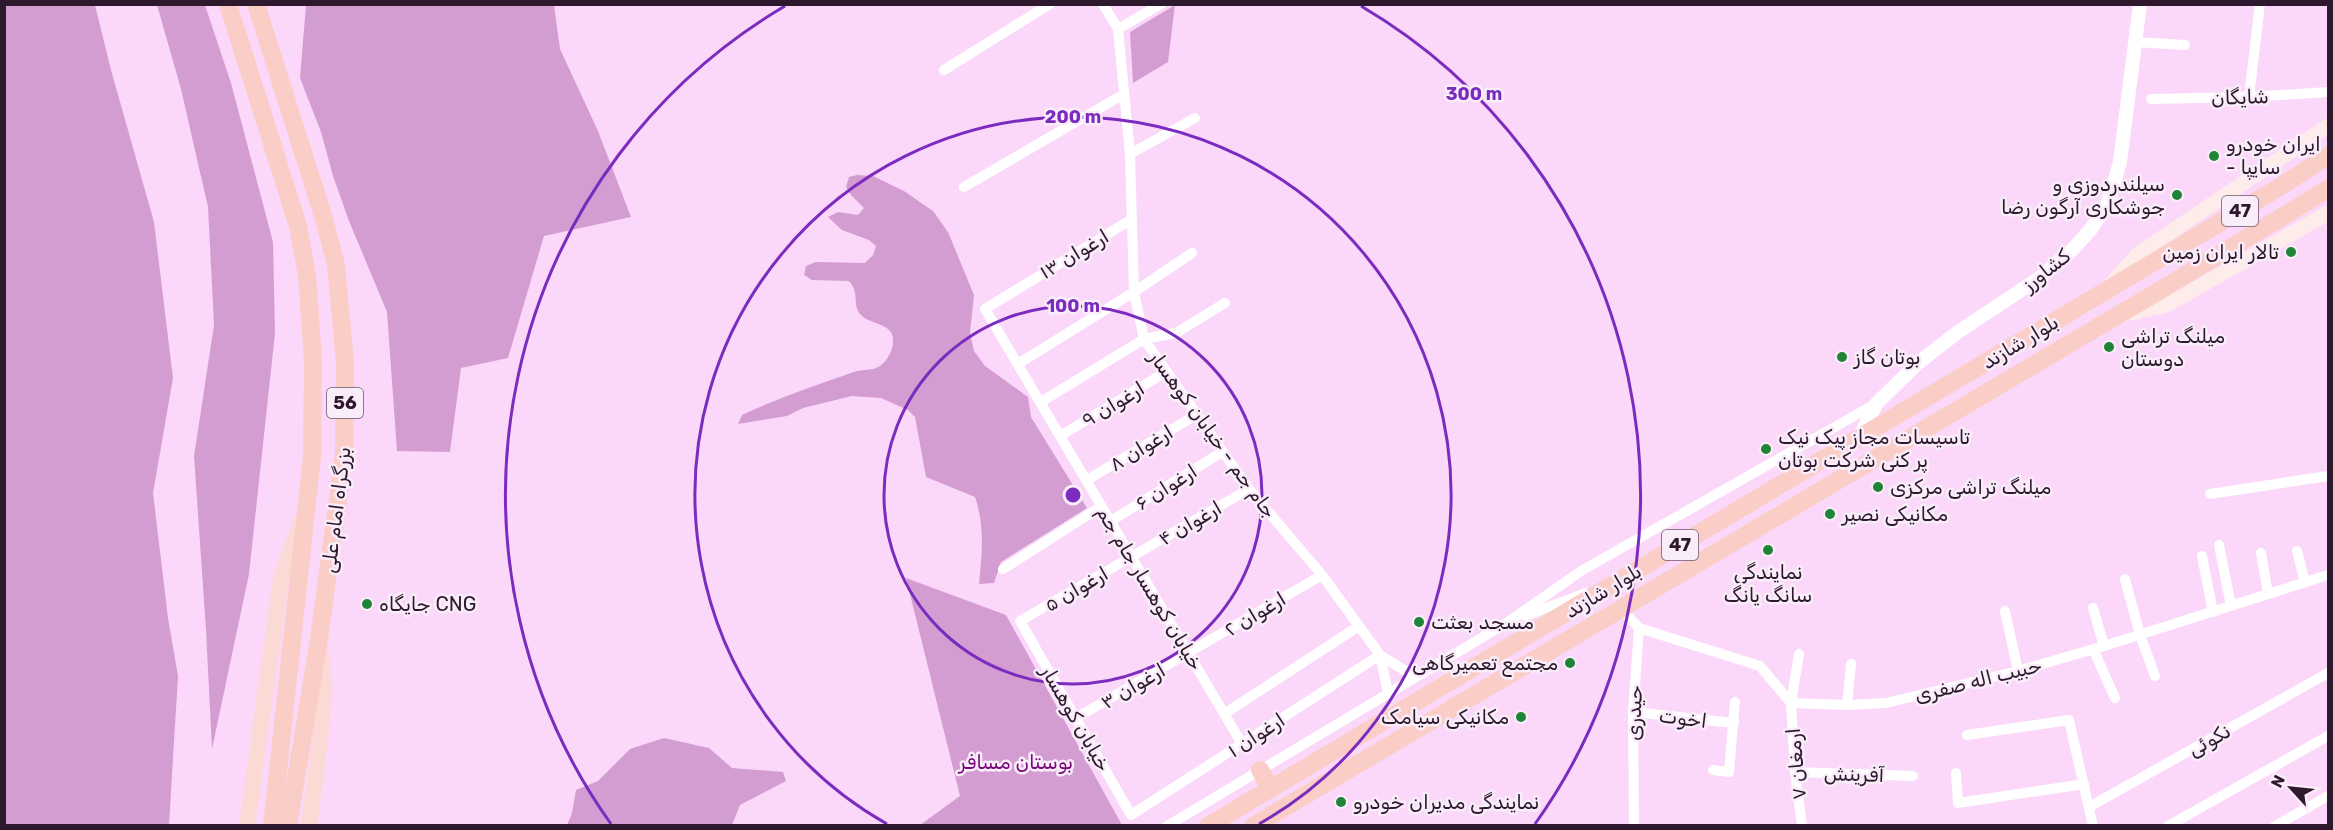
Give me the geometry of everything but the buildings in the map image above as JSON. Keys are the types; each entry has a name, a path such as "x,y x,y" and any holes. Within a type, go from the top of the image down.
{"highway":[{"name":"بزرگراه امام علی","path":"228,4 298,226 307,275 313,360 312,456 304,514 285,814"},
{"name":"بزرگراه امام علی","path":"255,4 324,219 336,265 345,362 344,454 319,639 285,814"},
{"name":"بلوار شازند","path":"1208,825 1627,577 2328,156"},
{"name":"بلوار شازند","path":"1253,825 2117,316 2328,189"},
{"path":"1260,770 1270,789"},
{"name":"56","path":"272,825 285,814"}],"main road":[{"path":"2104,292 2138,254 2328,126"},
{"path":"2117,316 2167,305 2328,213"},
{"path":"247,825 281,578 304,514"},
{"path":"309,825 321,726 324,671 319,639"}],"street":[{"path":"944,70 1050,4"},
{"name":"جام جم - خیابان کوهسار","path":"1103,4 1118,29 1130,154 1134,292 1144,339 1248,489 1322,575 1380,655"},
{"path":"1118,29 1161,4"},
{"name":"کشاورز","path":"1858,439 1877,403 1918,363 1958,332 2038,279 2073,249 2091,229 2108,203 2120,162 2140,4"},
{"path":"2249,97 2260,4"},
{"path":"2135,42 2185,45"},
{"name":"شایگان","path":"2151,99 2249,97 2328,92"},
{"path":"964,187 1124,94"},
{"path":"1130,154 1195,118"},
{"name":"ارغوان ۱۳","path":"985,309 1132,219"},
{"path":"1018,364 1192,253"},
{"path":"1041,402 1144,339 1176,333 1225,303"},
{"name":"خیابان کوهسار جام جم","path":"985,309 1242,744"},
{"name":"ارغوان ۹","path":"1060,436 1166,372"},
{"path":"1167,825 1508,622 1581,571 1877,403"},
{"name":"ارغوان ۸","path":"1087,480 1196,415"},
{"name":"ارغوان ۶","path":"1111,521 1222,452"},
{"path":"2210,494 2328,476"},
{"name":"ارغوان ۴","path":"1132,556 1248,489"},
{"path":"1003,569 1102,506"},
{"path":"2219,545 2231,606"},
{"path":"2297,551 2305,582"},
{"path":"2261,553 2268,594"},
{"name":"ارغوان ۵","path":"1020,621 1132,556"},
{"path":"2202,556 2213,612"},
{"name":"ارغوان ۲","path":"1189,654 1322,575"},
{"name":"حبیب اله صفری","path":"1791,703 1847,705 1886,703 2018,671 2099,648 2328,575"},
{"path":"1508,622 1627,577"},
{"path":"2125,579 2140,635 2155,676"},
{"path":"1620,608 1639,628 1760,666 1791,703"},
{"path":"2093,608 2099,648 2115,698"},
{"path":"2005,611 2018,671"},
{"name":"خیابان کوهسار","path":"1020,621 1131,815"},
{"path":"1224,714 1359,626"},
{"name":"حیدری","path":"1634,825 1632,712 1639,628"},
{"name":"ارغوان ۳","path":"1076,718 1189,654"},
{"name":"ارمغان ۷","path":"1799,654 1791,703 1795,772 1802,825"},
{"path":"1380,655 1415,677"},
{"path":"1380,655 1388,693"},
{"name":"ارغوان ۱","path":"1131,815 1380,655"},
{"path":"1847,705 1851,664"},
{"name":"نکوئی","path":"2089,807 2328,673"},
{"path":"1713,770 1729,772 1735,702"},
{"name":"اخوت","path":"1632,712 1734,723"},
{"path":"1966,735 2069,720 2093,825"},
{"path":"2168,825 2328,736"},
{"name":"آفرینش","path":"1795,772 1913,776"},
{"path":"1956,773 1958,803 2084,784"},
{"path":"2275,825 2328,796"}],"green space":[{"path":"5,4 95,5 154,222 173,378 153,493 168,618 178,676 169,825 5,825"},
{"path":"157,5 205,5 231,83 273,242 275,333 249,574 212,749 194,456 214,325 208,207 181,89"},
{"path":"306,5 554,5 560,49 598,131 631,217 544,236 508,358 461,368 450,452 397,451 387,312 349,221 321,132 300,78"},
{"path":"1175,5 1168,62 1133,83 1130,32"},
{"path":"873,176 904,191 933,211 948,232 974,295 970,333 974,351 985,366 1028,397 1031,417 1087,508 1001,562 994,583 979,584 981,529 975,497 926,477 915,417 908,410 881,398 852,396 803,408 787,416 738,424 742,415 769,403 860,370 877,368 890,354 893,346 891,333 888,329 861,315 857,307 855,291 849,281 812,280 804,275 806,266 816,262 865,263 873,255 876,246 869,240 842,230 828,217 838,212 858,215 864,208 846,187 849,177"},
{"name":"بوستان مسافر","path":"906,578 1006,615 1122,825 920,825 960,796"},
{"path":"664,738 709,748 732,768 783,772 786,781 740,805 732,825 567,825 572,813 576,790 598,781 630,749"}],"place":[{"name":"ایران خودرو - سایپا","path":"2214,156"},
{"name":"سیلندردوزی و جوشکاری آرگون رضا","path":"2177,195"},
{"name":"تالار ایران زمین","path":"2291,252"},
{"name":"میلنگ تراشی دوستان","path":"2109,347"},
{"name":"بوتان گاز","path":"1842,357"},
{"name":"تاسیسات مجاز پیک نیک پر کنی شرکت بوتان","path":"1766,449"},
{"name":"میلنگ تراشی مرکزی","path":"1878,487"},
{"name":"مکانیکی نصیر","path":"1830,514"},
{"name":"نمایندگی سانگ یانگ","path":"1768,550"},
{"name":"جایگاه CNG","path":"367,604"},
{"name":"مسجد بعثت","path":"1419,622"},
{"name":"مجتمع تعمیرگاهی","path":"1570,663"},
{"name":"مکانیکی سیامک","path":"1521,717"},
{"name":"نمایندگی مدیران خودرو","path":"1341,802"}]}
